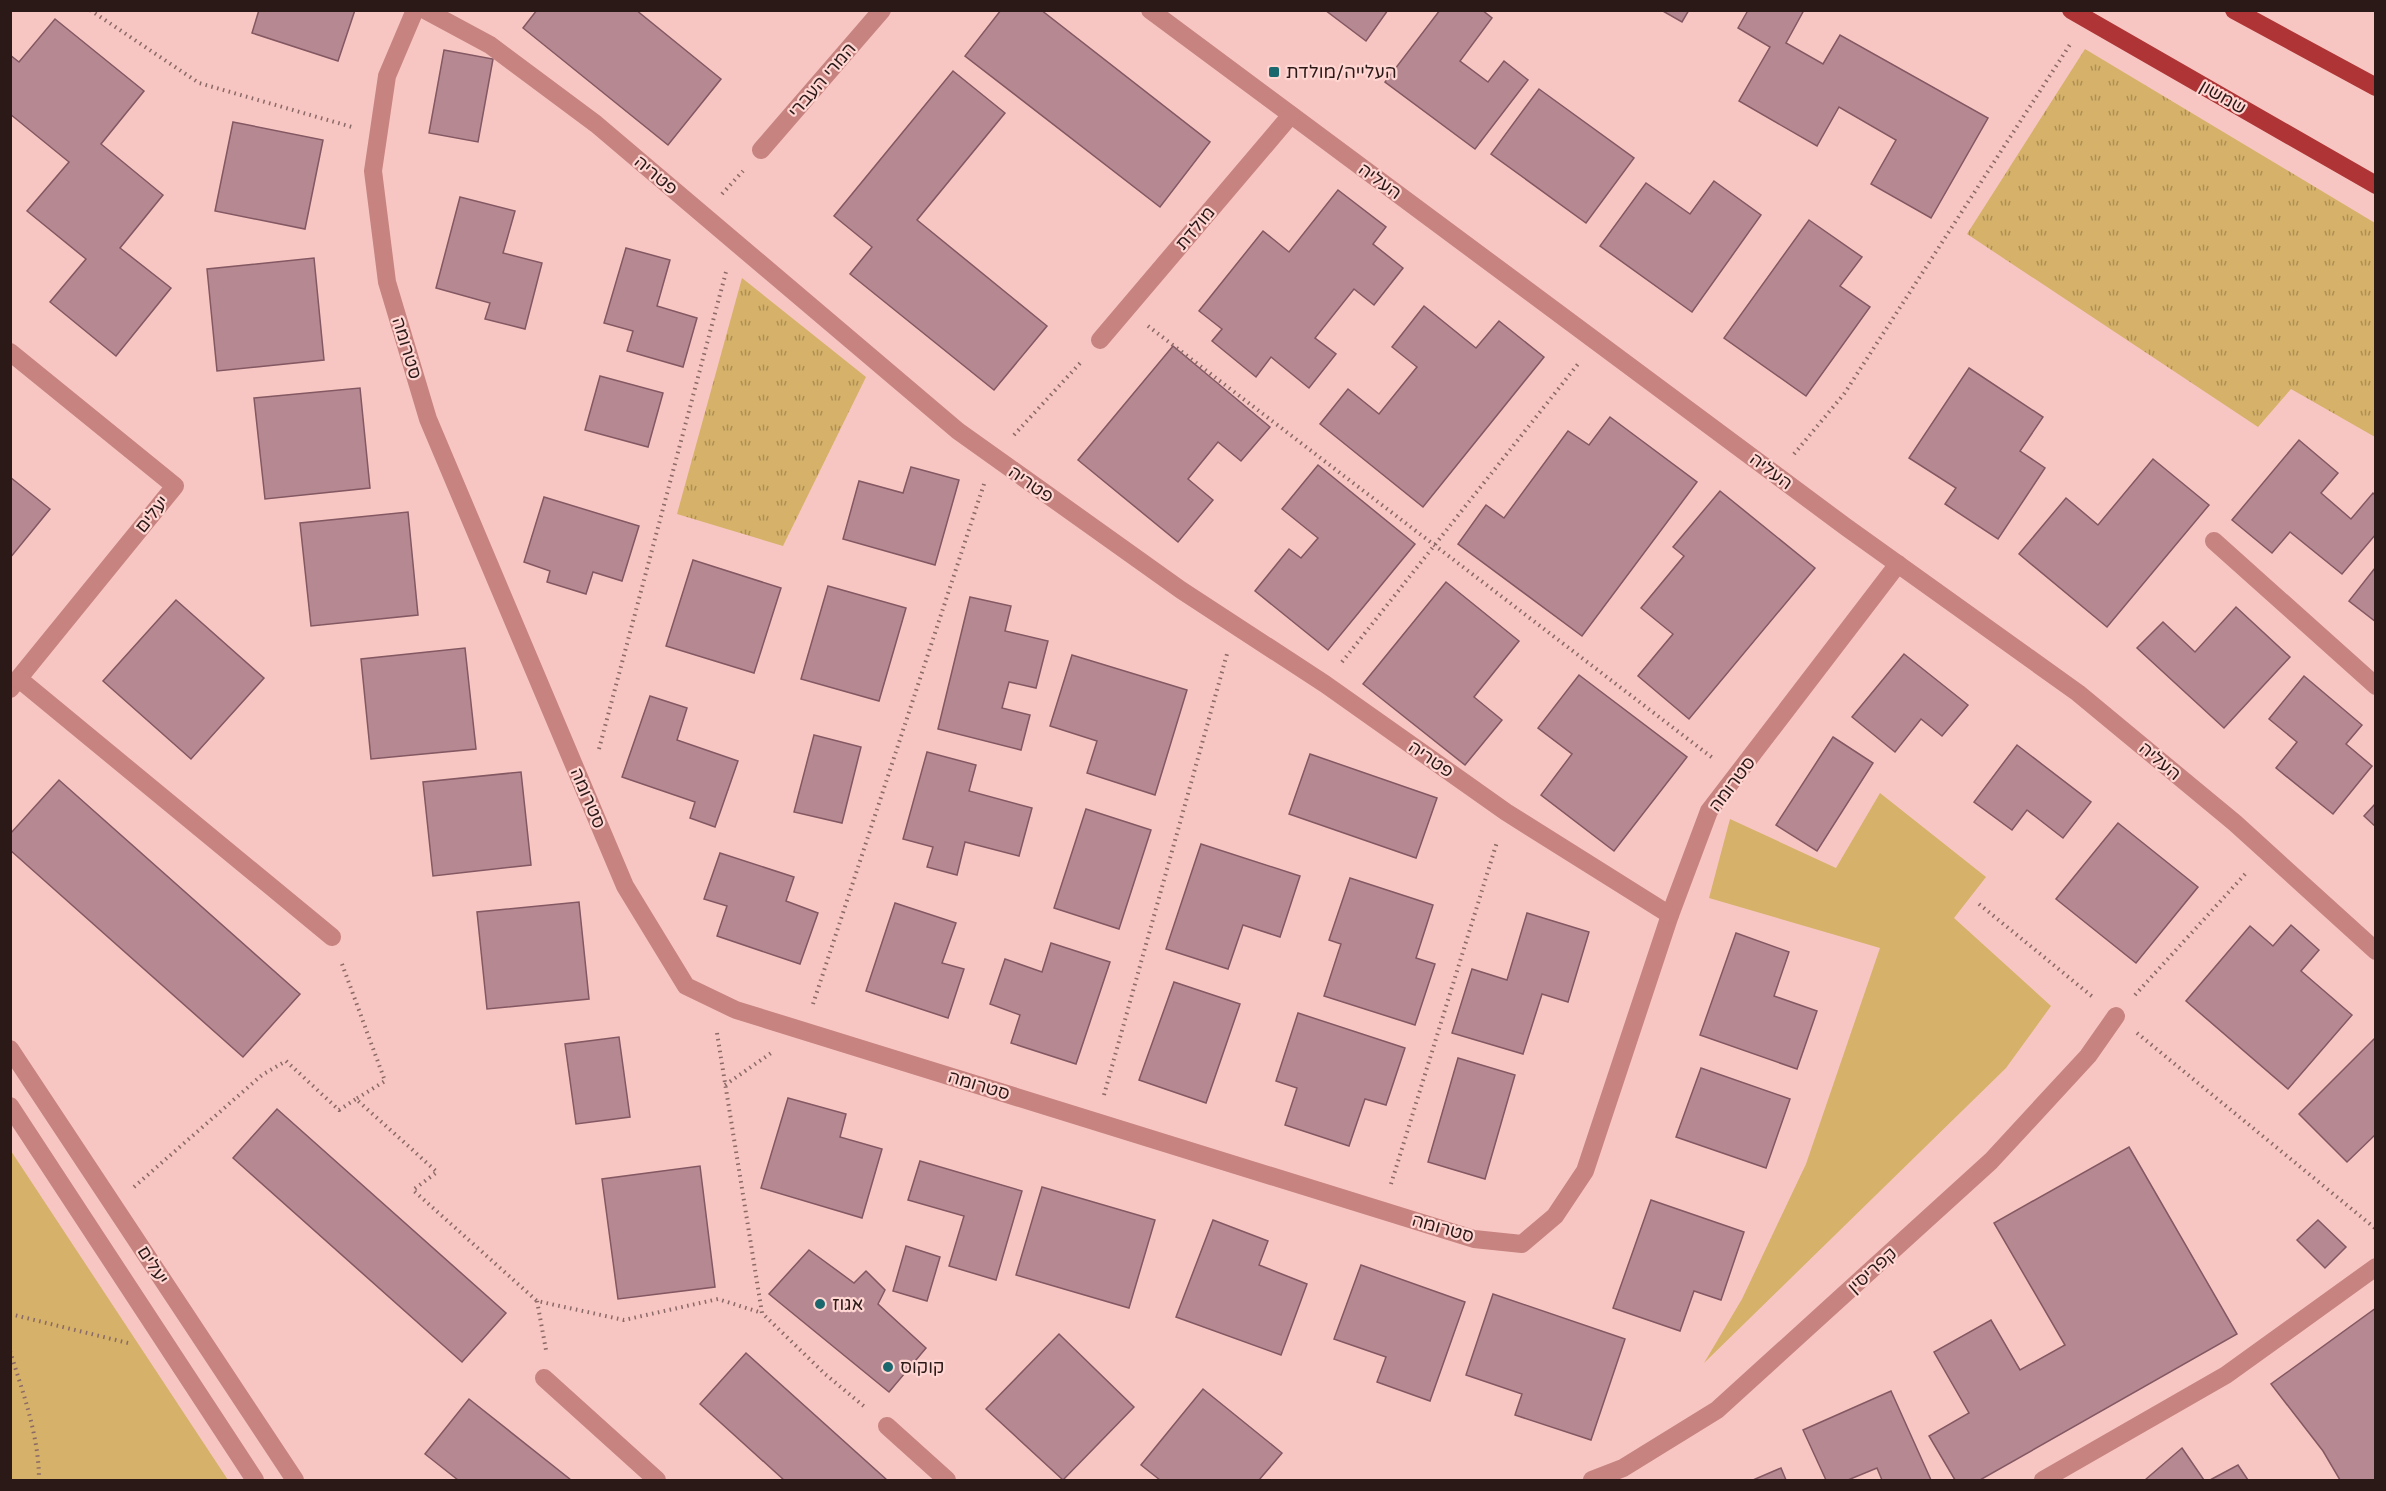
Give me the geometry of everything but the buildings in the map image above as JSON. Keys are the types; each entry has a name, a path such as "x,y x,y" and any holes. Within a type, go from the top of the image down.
{"main road":[{"path":"2234,10 2376,87"},
{"name":"שמשון","path":"2085,13 2376,185"}],"street":[{"name":"סטרומה","path":"416,10 387,76 373,171 387,282 428,419 625,886 686,986 736,1010 1474,1239 1522,1244 1555,1216 1585,1171 1670,915 1709,811 1898,564"},
{"name":"פטריה","path":"425,10 490,45 596,124 958,431 993,457 1181,590 1325,684 1506,812 1670,915"},
{"name":"המרי העברי","path":"762,150 882,10"},
{"name":"העליה","path":"1150,10 1777,475 2078,693 2266,851 2376,951"},
{"name":"מולדת","path":"1100,340 1290,115"},
{"name":"יעלים","path":"10,352 175,486 15,684 332,938"},
{"path":"2214,541 2376,686"},
{"name":"קפריסין","path":"1592,1480 1623,1468 1717,1410 1990,1161 2088,1056 2116,1016"},
{"name":"יעלים","path":"10,1049 295,1480"},
{"name":"יעלים","path":"10,1106 255,1480"},
{"path":"2043,1480 2226,1375 2376,1268"},
{"path":"544,1378 657,1480"},
{"path":"887,1426 947,1480"}],"path":[{"path":"90,10 199,83 379,134"},
{"path":"1777,475 1844,394 2085,13"},
{"path":"703,216 762,150"},
{"path":"599,750 734,242"},
{"path":"1126,310 1737,777"},
{"path":"725,1085 804,1031 993,457 1100,340"},
{"path":"1325,684 1596,341"},
{"path":"1096,1121 1235,625"},
{"path":"1383,1211 1506,812"},
{"path":"2116,1016 2266,851"},
{"path":"1978,904 2376,1229"},
{"path":"114,1206 261,1075 286,1061 339,1110 385,1081 332,938"},
{"path":"711,998 762,1313"},
{"path":"356,1099 437,1172 413,1190 537,1301 624,1320 718,1299 762,1313 825,1374 887,1426"},
{"path":"537,1301 547,1348"},
{"path":"10,1314 173,1355"},
{"path":"10,1351 30,1415 39,1460 39,1480"}],"green space":[{"path":"2085,49 2375,223 2375,437 2291,389 2258,427 1967,234"},
{"path":"742,278 866,377 783,546 677,514"},
{"path":"1880,793 1986,877 1954,918 2051,1006 2006,1068 1704,1363 1742,1299 1806,1164 1880,948 1709,898 1730,819 1836,868"},
{"path":"11,1151 228,1480 11,1480"}],"place":[{"name":"העלייה/מולדת","path":"1274,72"},
{"name":"אגוז","path":"820,1304"},
{"name":"קוקוס","path":"888,1367"}]}
